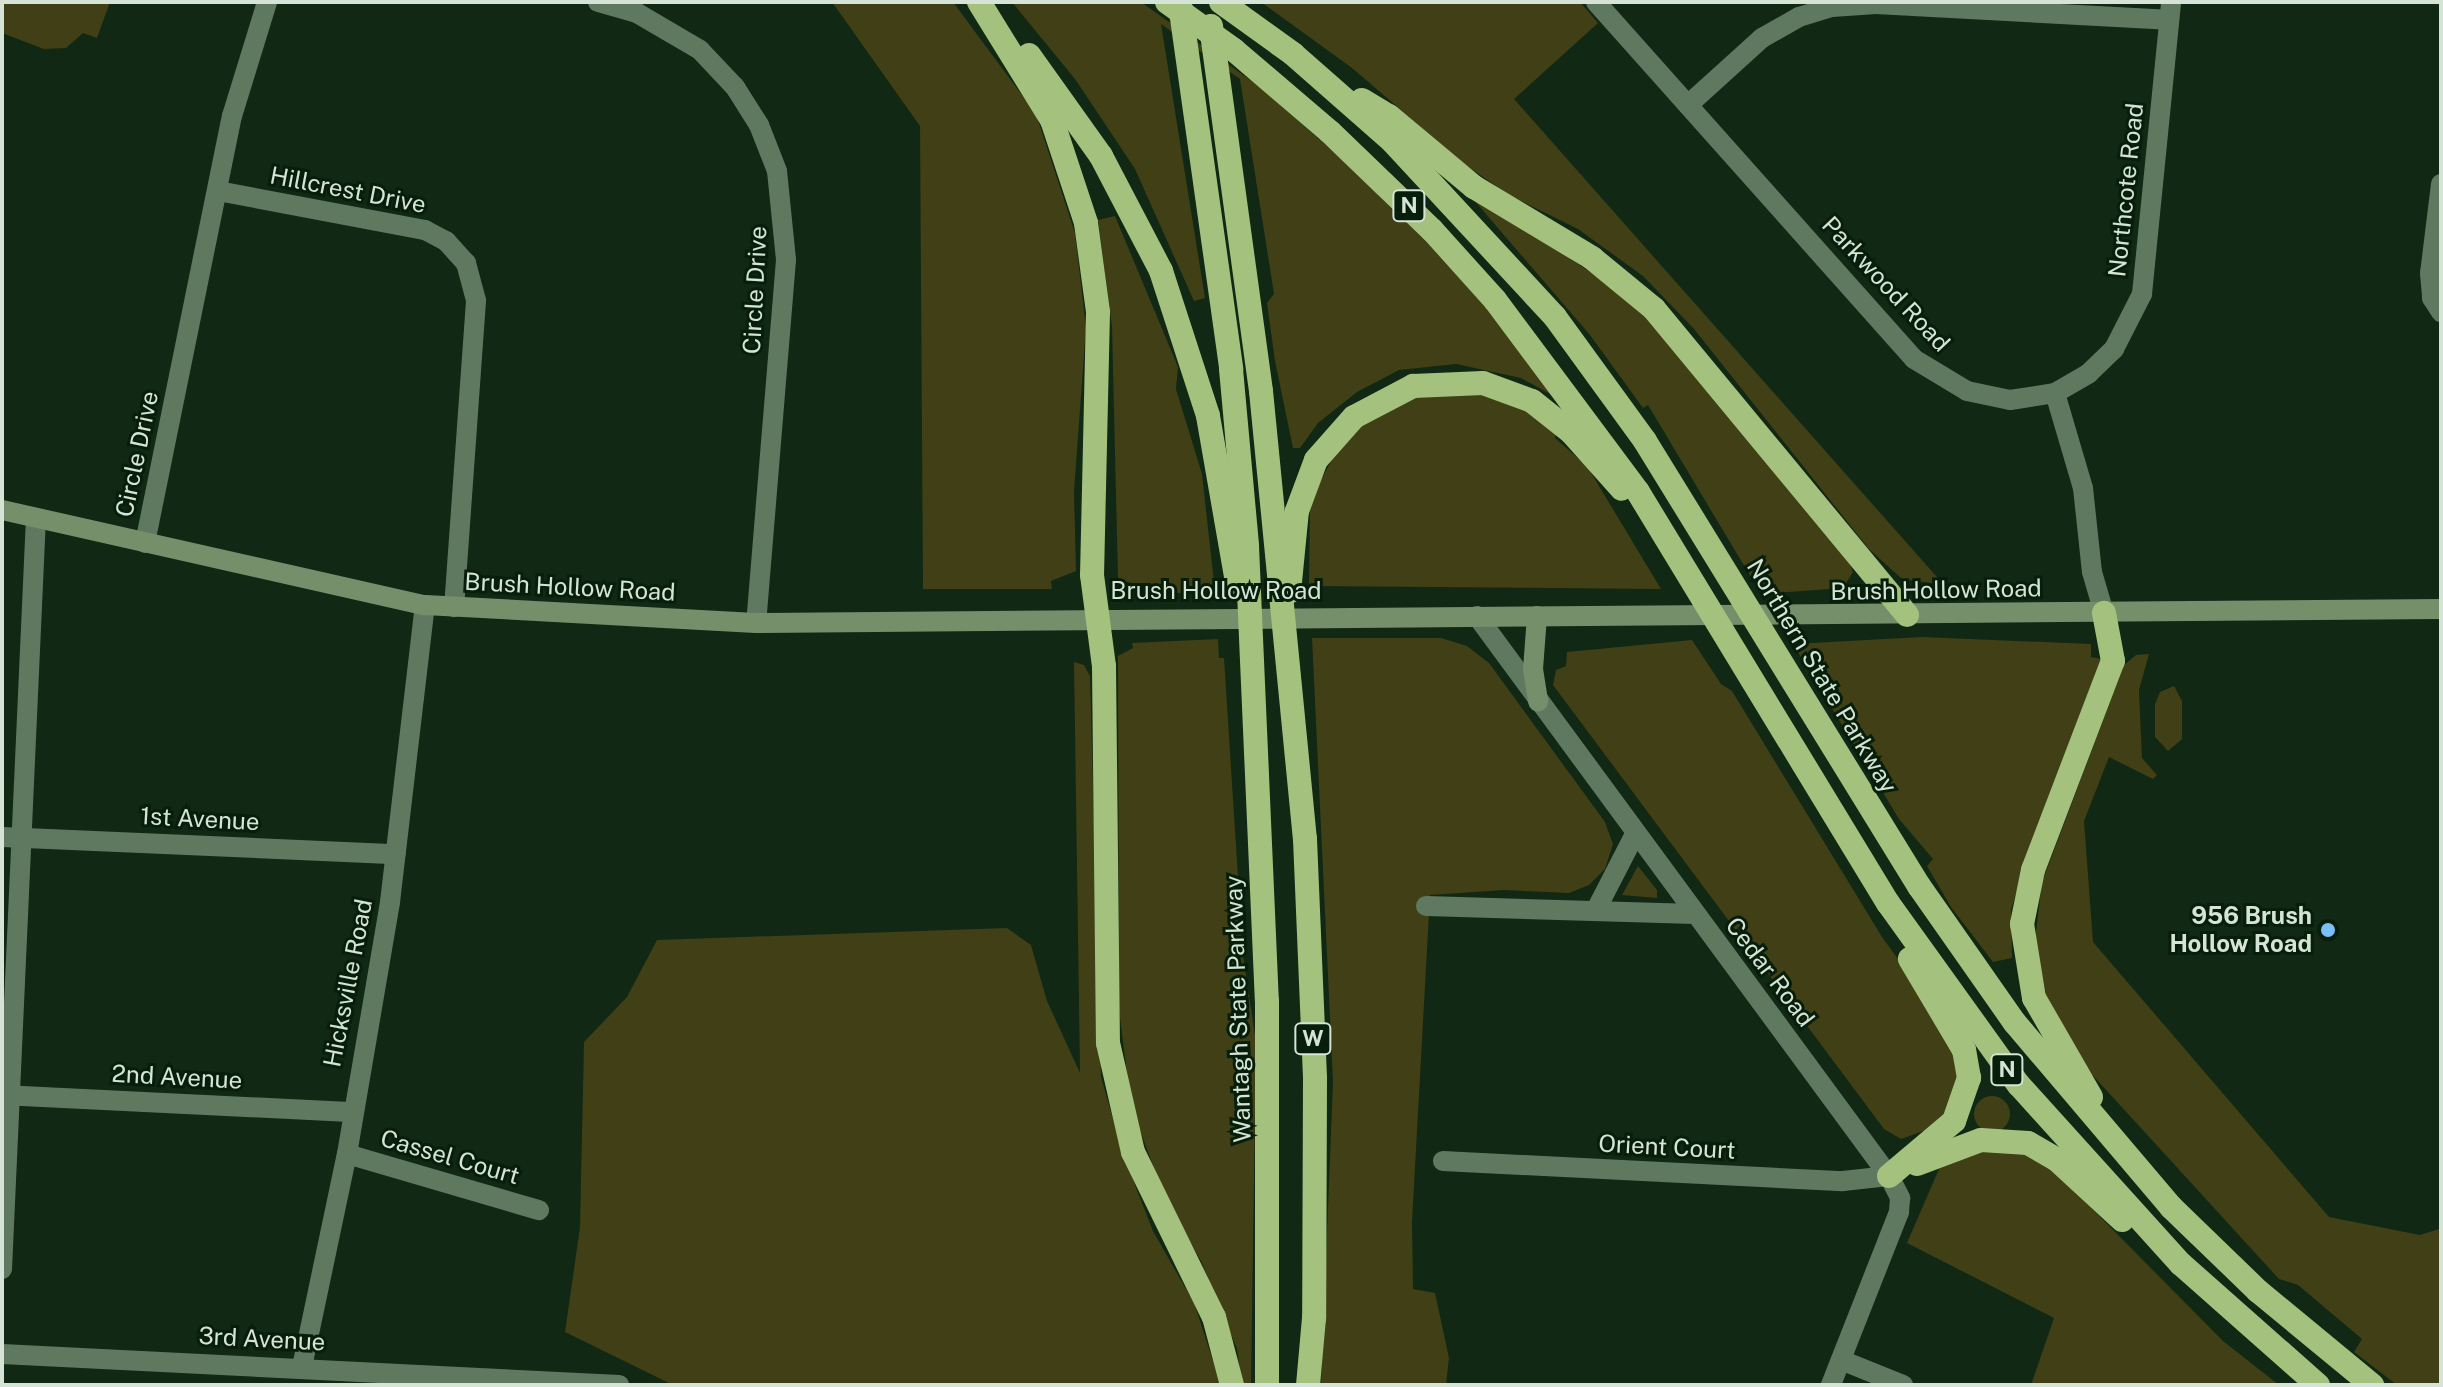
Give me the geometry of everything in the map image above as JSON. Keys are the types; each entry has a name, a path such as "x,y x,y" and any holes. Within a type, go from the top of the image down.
{"highway":[{"path":"980,2 1055,88 1101,156 1146,237 1199,380 1238,546"},
{"path":"980,2 1052,120 1086,223 1098,312 1092,575 1104,666 1108,1043 1120,1111 1155,1206 1214,1317 1232,1385"},
{"name":"N","path":"1167,2 1297,102 1432,230 1537,352 1668,537 1858,855 1934,971 2019,1085 2181,1264 2318,1385"},
{"path":"1179,2 1231,369 1238,546"},
{"path":"1207,2 1284,544"},
{"name":"Northern State Parkway","path":"1221,2 1320,77 1425,172 1546,307 1616,399 1702,531 1794,688 1981,978 2133,1165 2258,1291 2372,1385"},
{"path":"1320,77 1389,116 1474,187 1592,258 1634,290 1690,347 1907,615"},
{"path":"1284,544 1307,477 1340,428 1381,398 1448,381 1502,388 1545,409 1668,537"},
{"name":"W","path":"1284,544 1287,694 1305,839 1314,1063 1314,1318 1308,1385"},
{"name":"Wantagh State Parkway","path":"1238,546 1249,631 1270,1134 1267,1385"},
{"path":"2104,613 2113,661 2033,870 2023,943 2043,1019 2133,1165"},
{"path":"1858,855 1968,1064 1967,1093 1954,1121 1889,1176"},
{"path":"1889,1176 1981,1140 2028,1143 2056,1159 2091,1196 2181,1264"}],"main road":[{"name":"Brush Hollow Road","path":"2,510 425,605 756,623 2441,609"},
{"path":"1537,616 1533,669 1538,702"}],"street":[{"name":"Circle Drive","path":"145,543 232,116 267,2"},
{"name":"Circle Drive","path":"598,2 637,13 700,50 735,87 759,125 777,171 786,260 756,623"},
{"name":"Parkwood Road","path":"1596,2 1914,359 1967,391 2010,400 2055,393"},
{"path":"1688,105 1762,38 1799,17 1832,7 1876,4 2170,11"},
{"name":"Northcote Road","path":"2055,393 2089,373 2114,349 2142,294 2170,11"},
{"path":"2441,184 2430,273 2432,298 2441,312"},
{"name":"Hillcrest Drive","path":"218,191 425,230 446,241 466,263 476,301 454,607"},
{"path":"2055,393 2083,488 2092,572 2104,613"},
{"path":"2,1269 12,837 36,518"},
{"name":"Hicksville Road","path":"302,1367 347,1154 350,1112 396,854 425,605"},
{"name":"Cedar Road","path":"1477,616 1889,1176 1900,1198 1899,1212 1831,1385"},
{"path":"1597,908 1635,834"},
{"name":"1st Avenue","path":"12,837 396,854"},
{"path":"1426,906 1597,908 1695,914"},
{"name":"2nd Avenue","path":"6,1095 350,1112"},
{"name":"Cassel Court","path":"347,1154 539,1210"},
{"name":"Orient Court","path":"1443,1161 1843,1181 1889,1176"},
{"name":"3rd Avenue","path":"2,1354 619,1385"},
{"path":"1841,1360 1903,1385"}],"shaded area":[{"path":"2,2 110,2 97,38 83,33 66,48 44,49 2,33"},
{"path":"832,2 953,2 1036,114 1075,233 1086,328 1074,491 1076,571 1051,581 1052,589 923,589 920,126"},
{"path":"1012,2 1141,2 1260,87 1388,200 1474,290 1561,400 1521,378 1456,364 1399,370 1357,392 1318,423 1300,448 1293,448 1275,361 1267,303 1274,294 1240,79 1161,24 1205,298 1194,301 1135,169 1075,79"},
{"path":"1261,2 1580,2 1598,23 1514,99 1944,585 1902,579 1869,549 1694,329 1643,276 1578,229 1509,195 1463,163 1352,68"},
{"path":"1476,193 1633,302 1846,554 1853,572 1843,588 1761,594 1648,405 1643,408 1590,335 1473,199"},
{"path":"1115,216 1178,367 1176,389 1202,474 1215,591 1179,593 1118,580 1112,327 1098,220"},
{"path":"1434,389 1500,397 1557,427 1555,438 1587,466 1661,589 1309,586 1310,501 1340,444 1381,408"},
{"path":"1922,637 2091,644 2091,657 2101,659 2027,856 2011,910 2012,958 1993,962 1951,907 1927,866 1933,859 1899,819 1793,644"},
{"path":"1312,638 1441,638 1467,646 1489,663 1605,822 1613,844 1605,869 1589,885 1569,893 1504,890 1430,895 1412,1222 1413,1289 1435,1293 1449,1358 1446,1385 1321,1385 1333,1081"},
{"path":"1218,639 1219,658 1224,658 1243,955 1256,1042 1251,1385 1242,1385 1237,1349 1202,1263 1165,1198 1131,1106 1119,1009 1118,656 1133,648 1132,643"},
{"path":"1692,640 1721,684 1732,691 1882,937 1943,1021 1955,1047 1959,1079 1950,1109 1929,1129 1901,1139 1884,1129 1553,685 1556,670 1566,666 1567,652"},
{"path":"2149,654 2139,690 2142,758 2157,775 2153,779 2109,757 2084,821 2093,942 2329,1217 2420,1235 2439,1229 2441,1221 2441,1385 2397,1385 2354,1352 2362,1339 2298,1285 2279,1279 2076,1057 2048,1004 2035,940 2042,882 2124,665 2136,655"},
{"path":"1074,662 1084,665 1090,676 1101,1077 1124,1157 1153,1231 1194,1303 1221,1385 673,1385 565,1332 580,1227 584,1042 627,997 657,940 1007,928 1031,945 1047,1001 1080,1073"},
{"path":"2174,686 2182,701 2182,739 2168,751 2155,737 2155,704 2160,692"},
{"path":"1638,866 1657,890 1657,898 1622,895"},
{"path":"1992,1096 2005,1101 2010,1114 2005,1127 1992,1132 1979,1127 1974,1114 1979,1101"},
{"path":"2033,1149 2223,1341 2279,1385 2031,1385 2054,1318 1907,1243 1939,1169 1968,1150"}],"place":[{"name":"956 Brush Hollow Road","path":"2328,930"}]}
